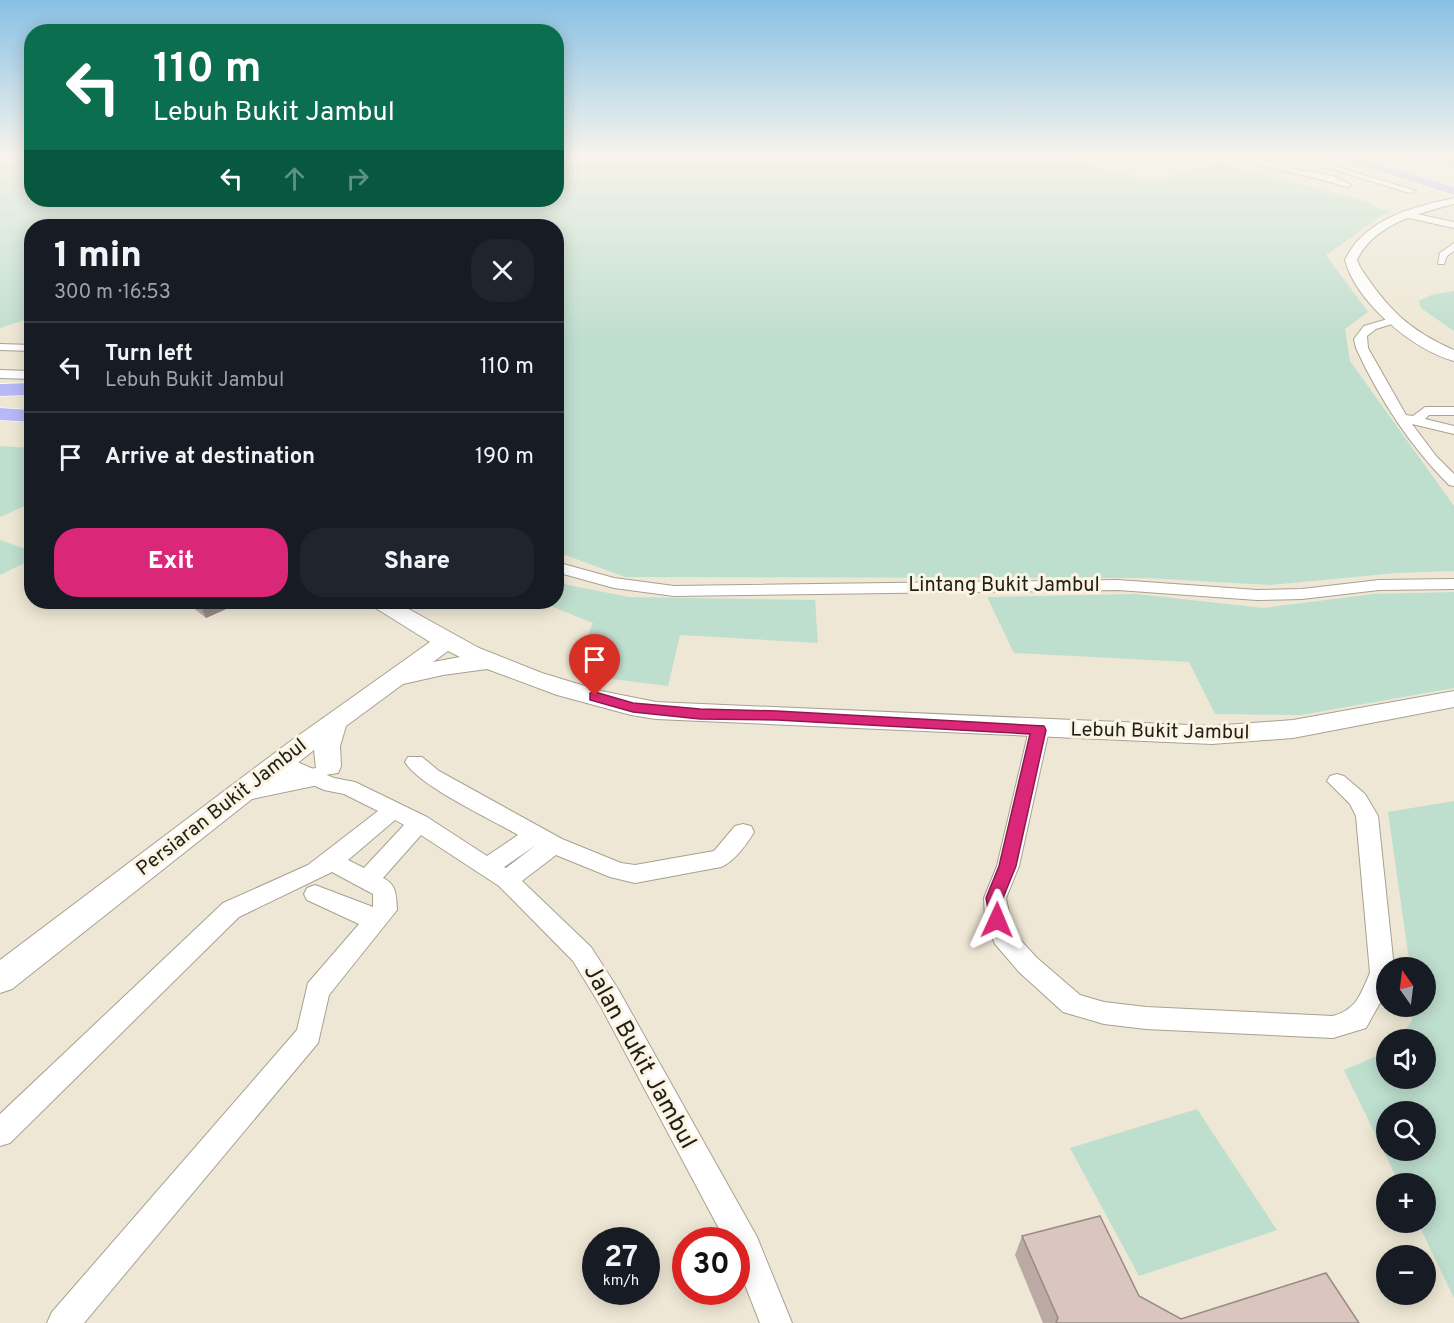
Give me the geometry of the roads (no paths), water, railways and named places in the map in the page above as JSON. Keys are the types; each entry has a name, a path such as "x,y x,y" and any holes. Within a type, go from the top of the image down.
{"main road":[{"path":"1399,217 1370,236 1356,249 1351,260 1353,267 1391,321 1412,336 1454,356"},
{"path":"0,390 24,389"},
{"path":"0,401 24,402"},
{"path":"0,414 24,416"},
{"name":"Lebuh Bukit Jambul","path":"392,609 487,662 633,708 700,714 777,715 1165,735 1255,733 1329,724 1454,699"},
{"path":"391,681 409,659 416,641 403,616"},
{"name":"Persiaran Bukit Jambul","path":"0,979 289,756 446,641"},
{"path":"391,681 442,667 487,662"},
{"path":"243,791 321,771 334,722"}],"street":[{"path":"1416,217 1454,225"},
{"path":"1441,262 1443,255 1454,246"},
{"path":"1391,321 1366,330 1359,341 1366,360 1410,419 1429,458 1454,482"},
{"path":"0,347 24,348"},
{"path":"0,374 24,375"},
{"path":"1410,419 1425,411 1454,411"},
{"path":"1410,419 1454,430"},
{"name":"Lintang Bukit Jambul","path":"564,570 582,577 626,586 674,591 1118,585 1257,595 1302,594 1379,585 1454,584"},
{"path":"1039,730 1008,866 995,898 997,920 1004,937 1050,986 1072,1004 1104,1013 1333,1027 1357,1020 1369,1003 1382,973 1367,816 1358,799 1337,781"},
{"name":"Jalan Bukit Jambul","path":"289,756 321,771 331,785 348,787 419,823 497,873 570,941 609,997 688,1146 746,1248 776,1323"},
{"path":"415,762 432,776 545,839 618,871 635,874 721,858 743,832"},
{"path":"0,1133 231,910 252,898 304,878 330,861 393,810"},
{"path":"368,879 419,823"},
{"path":"497,873 545,839"},
{"path":"63,1323 309,1035 316,991 374,920 385,910 384,890 368,879 330,861"},
{"path":"315,894 374,920"}]}
